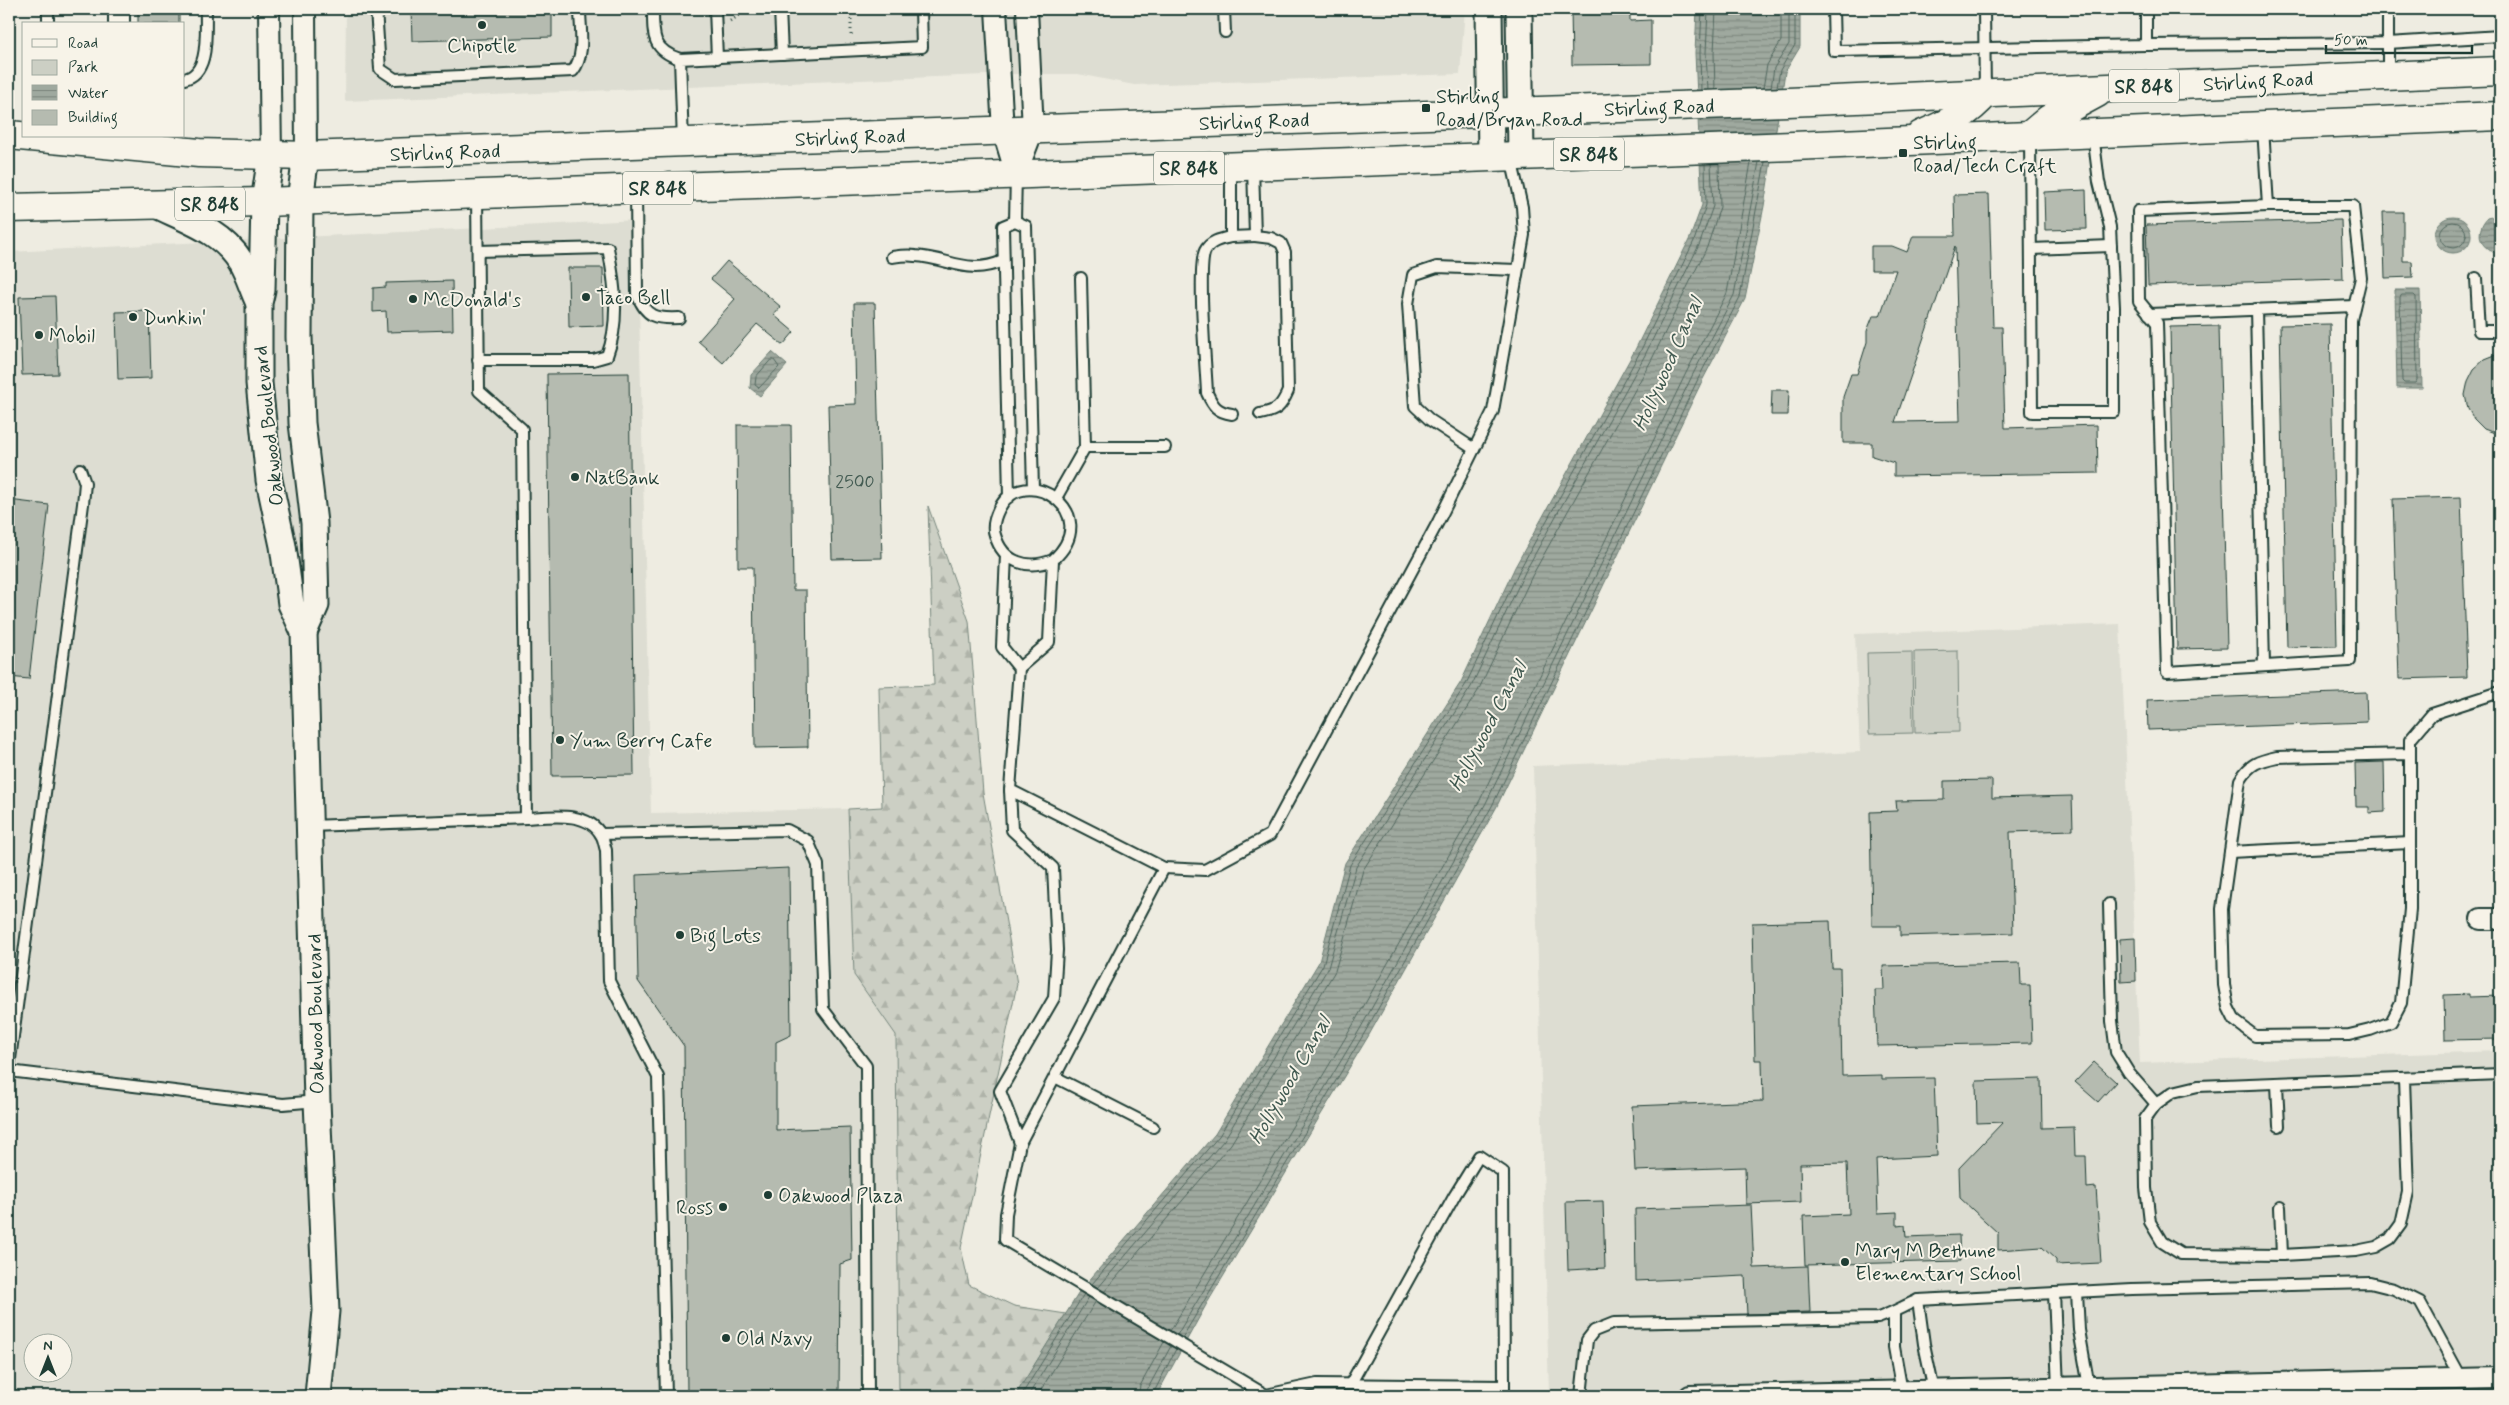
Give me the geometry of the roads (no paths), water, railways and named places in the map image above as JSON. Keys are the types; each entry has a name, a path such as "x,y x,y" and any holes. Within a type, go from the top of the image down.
{"main road":[{"name":"Stirling Road","path":"56,138 271,156 306,156 1033,130 1520,110 1688,106 2500,71"},
{"path":"2030,135 2055,115 2108,88"},
{"path":"1909,141 1953,121 1975,107 1986,94"},
{"name":"SR 848","path":"9,208 264,202 1508,157 2500,116"},
{"name":"Stirling Road","path":"9,135 22,136"}],"street":[{"path":"119,9 119,22"},
{"path":"269,9 271,156"},
{"path":"305,9 306,156"},
{"path":"996,9 1003,130 1016,174"},
{"path":"1016,174 1033,130 1026,9"},
{"path":"1489,9 1490,112 1508,157"},
{"path":"1508,157 1520,110 1519,9"},
{"name":"Oakwood Boulevard","path":"271,156 264,202 262,290 259,304 259,383 269,480 283,546 290,604 304,632 317,1101 326,1311 318,1396"},
{"name":"Oakwood Boulevard","path":"304,632 316,605 314,523 302,423 299,337 300,200 306,156"},
{"path":"156,205 215,234 227,244 241,262 259,304"},
{"path":"1690,1396 2089,1387 2184,1391 2462,1378 2500,1378"}],"lane":[{"path":"48,9 48,22"},
{"path":"185,79 192,77 202,66 206,9"},
{"path":"376,9 380,69 395,80 573,71 579,63 581,51 580,9"},
{"path":"652,9 655,42 661,50 680,59 922,47 922,9"},
{"path":"715,9 717,58"},
{"path":"780,9 782,54"},
{"path":"1224,9 1225,32"},
{"path":"1833,9 1834,50 2388,43 2500,36"},
{"path":"1984,9 1986,94"},
{"path":"2146,9 2146,45"},
{"path":"2388,9 2388,75"},
{"path":"680,59 683,143"},
{"path":"2262,125 2268,206"},
{"path":"2030,135 2032,412 2114,412 2114,307 2110,227 2099,182 2093,132"},
{"path":"1010,790 1164,868 1205,870 1270,835 1438,522 1493,411 1524,235 1522,207 1508,157"},
{"path":"1242,166 1255,236"},
{"path":"1231,237 1242,166"},
{"path":"1015,221 1016,174"},
{"path":"636,188 637,294 641,306 653,316 679,318"},
{"path":"477,194 479,391 522,429 526,818"},
{"path":"2268,206 2353,206 2361,278 2354,306 2351,320 2350,661 2167,672 2157,323 2139,301 2138,212 2268,206"},
{"path":"1008,497 1003,226 1015,221 1026,226 1033,489"},
{"path":"1232,414 1224,413 1213,406 1207,393 1202,271 1205,251 1214,241 1231,237 1255,236 1271,238 1281,243 1285,252 1288,391 1282,404 1275,411 1260,414"},
{"path":"2031,249 2111,246"},
{"path":"478,252 608,248 614,278 614,336 607,356 593,360 478,360"},
{"path":"892,257 916,256 968,268 988,267 1003,261"},
{"path":"1474,449 1430,420 1415,406 1408,304 1413,275 1437,267 1517,270"},
{"path":"1056,498 1086,447 1081,278"},
{"path":"2476,278 2478,331 2500,331"},
{"path":"2149,314 2354,306"},
{"path":"2256,309 2264,666"},
{"path":"1086,447 1165,446"},
{"path":"80,469 85,483 83,504 9,1069 283,1104 317,1101"},
{"path":"1033,489 1045,492 1056,498 1064,507 1069,518 1070,530 1068,541 1062,552 1052,560 1029,566 1016,562 1006,555 998,545 994,532 995,519 1000,507 1008,497 1020,491 1033,489"},
{"path":"1006,555 1002,647 1019,668 1010,790 1012,830 1053,868 1057,950 1054,998 1000,1092 1020,1144"},
{"path":"1019,668 1049,642 1052,560"},
{"path":"2410,754 2277,757 2260,761 2247,768 2240,780 2222,909 2224,985 2228,1007 2235,1021 2255,1036 2349,1035 2391,1022 2401,1003 2410,909 2410,754 2410,740 2432,714 2500,692"},
{"path":"310,826 563,816 581,819 594,826 601,834 606,850 608,981 658,1077 666,1396"},
{"path":"601,834 787,830 808,841 818,864 823,1009 866,1066 868,1396"},
{"path":"2230,852 2410,843"},
{"path":"1164,868 1020,1144 1006,1214 1005,1240 1266,1396 1317,1384 1351,1383 1504,1391 1503,1172 1479,1156 1455,1194 1351,1383"},
{"path":"2109,904 2112,1021 2116,1052 2128,1073 2156,1104"},
{"path":"2404,1079 2408,1192 2401,1224 2390,1239 2376,1247 2356,1251 2282,1255 2181,1254 2162,1242 2150,1222 2146,1188 2145,1119 2156,1104 2174,1092 2198,1086 2500,1074"},
{"path":"1055,1076 1153,1127"},
{"path":"2277,1084 2279,1126"},
{"path":"2280,1207 2282,1255"},
{"path":"1581,1396 1587,1340 1594,1331 1614,1323 1878,1318 1894,1313 1898,1309 1918,1300 2077,1292 2370,1283 2394,1289 2420,1302 2462,1378"},
{"path":"2077,1292 2079,1330 2089,1387"},
{"path":"2054,1293 2058,1388"},
{"path":"1918,1300 1924,1344 1934,1390"},
{"path":"1894,1313 1894,1347 1902,1392"}],"water":[{"name":"Hollywood Canal","path":"1697,9 1800,9 1800,47 1785,72 1764,206 1745,299 1702,381 1496,808 1369,1035 1206,1305 1156,1396 1015,1396 1080,1291 1215,1134 1319,962 1345,863 1461,682 1515,567 1635,350 1690,238 1702,205 1695,53"},
{"path":"2500,215 2500,252 2488,249 2481,240 2480,235 2483,223 2487,218"},
{"path":"2453,217 2460,218 2466,222 2470,228 2470,242 2466,248 2460,252 2453,253 2446,252 2440,248 2436,242 2435,235 2436,228 2440,222 2446,218"},
{"path":"2395,290 2420,290 2422,388 2397,388"},
{"path":"772,352 787,365 760,396 750,388 751,375"}],"place":[{"name":"Chipotle","path":"482,25"},
{"name":"Stirling Road/Bryan Road","path":"1426,108"},
{"name":"Stirling Road/Tech Craft","path":"1903,153"},
{"name":"Taco Bell","path":"586,297"},
{"name":"McDonald's","path":"413,299"},
{"name":"Dunkin'","path":"133,317"},
{"name":"Mobil","path":"39,335"},
{"name":"NatBank","path":"575,477"},
{"name":"Yum Berry Cafe","path":"560,740"},
{"name":"Big Lots","path":"680,935"},
{"name":"Oakwood Plaza","path":"768,1195"},
{"name":"Ross","path":"723,1207"},
{"name":"Mary M Bethune Elementary School","path":"1845,1262"},
{"name":"Old Navy","path":"726,1338"}]}
